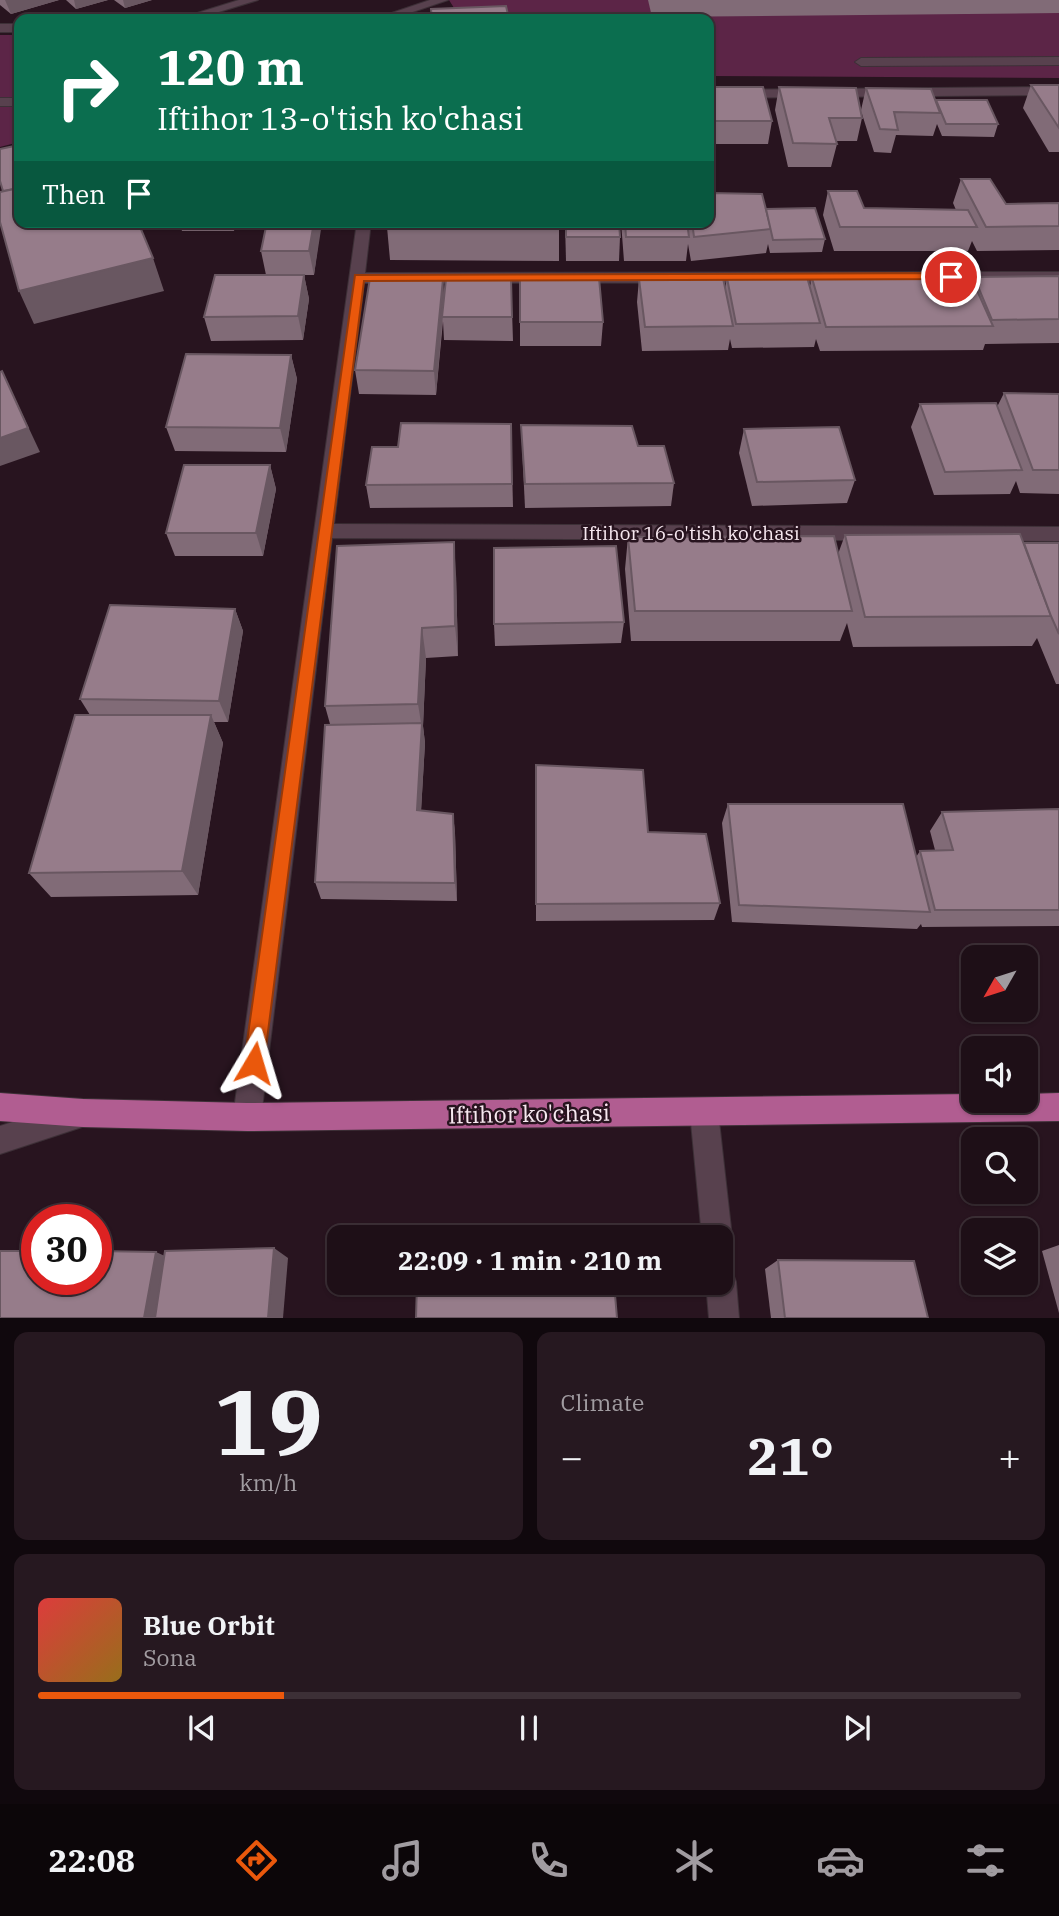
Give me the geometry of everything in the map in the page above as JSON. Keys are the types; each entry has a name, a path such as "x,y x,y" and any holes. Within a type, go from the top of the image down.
{"main road":[{"name":"Iftihor ko'chasi","path":"0,1107 83,1113 247,1117 1059,1107"}],"street":[{"path":"202,14 252,0"},
{"path":"396,14 442,0"},
{"path":"861,62 1059,61"},
{"path":"714,94 1059,91"},
{"path":"247,1117 363,228"},
{"path":"359,278 1059,277"},
{"name":"Iftihor 16-o'tish ko'chasi","path":"324,531 1059,534"},
{"path":"705,1112 716,1225"},
{"path":"0,1140 83,1113"},
{"path":"722,1295 724,1318"}],"shaded area":[{"path":"449,0 1059,0 1059,78 714,76 714,14 458,14"},
{"path":"0,35 14,35 14,143 0,147"}],"building":[{"path":"506,6 508,14 432,14 431,9"},
{"path":"1031,85 1059,85 1059,128"},
{"path":"714,87 763,87 772,121 714,121"},
{"path":"779,87 856,88 862,118 829,118 837,144 793,143"},
{"path":"866,88 931,89 940,113 894,112 898,130 880,129"},
{"path":"936,100 987,100 998,124 946,124"},
{"path":"14,146 14,189 3,191 0,181 0,149"},
{"path":"961,179 990,179 1006,204 1059,203 1059,226 986,227"},
{"path":"14,189 14,228 140,228 153,258 19,291 0,222 0,192"},
{"path":"828,191 857,191 864,208 968,210 977,227 840,227"},
{"path":"714,193 762,194 771,229 694,237 693,228 714,228"},
{"path":"815,208 825,239 773,240 766,209"},
{"path":"266,228 313,228 309,251 261,251"},
{"path":"566,228 619,228 620,237 566,237"},
{"path":"625,228 688,228 689,237 626,237"},
{"path":"215,275 304,275 298,316 204,317"},
{"path":"1059,276 1059,319 992,320 974,277"},
{"path":"807,277 820,323 736,324 727,278"},
{"path":"971,277 993,326 826,327 812,278"},
{"path":"370,278 443,279 434,371 355,370"},
{"path":"520,278 599,278 603,322 520,322"},
{"path":"723,278 733,326 645,327 639,279"},
{"path":"446,279 511,279 512,317 442,317"},
{"path":"186,354 291,355 280,428 166,427"},
{"path":"2,371 28,428 0,438 0,372"},
{"path":"1004,393 1059,394 1059,470 1033,470"},
{"path":"996,403 1022,470 945,472 920,404"},
{"path":"401,423 511,424 512,484 366,485 372,447 398,447"},
{"path":"521,425 632,426 638,446 664,446 674,483 525,484"},
{"path":"839,427 855,480 757,482 744,429"},
{"path":"184,465 270,465 256,533 166,533"},
{"path":"1020,534 1051,616 865,617 845,535"},
{"path":"834,536 852,611 635,611 628,537"},
{"path":"454,542 455,626 422,628 418,704 325,706 337,546"},
{"path":"1024,543 1059,543 1059,634 1051,616"},
{"path":"616,546 624,622 494,624 494,548"},
{"path":"110,605 235,609 219,701 80,699"},
{"path":"75,715 211,715 182,871 29,873"},
{"path":"422,723 417,810 453,814 455,883 315,882 325,725"},
{"path":"536,765 643,770 648,832 706,834 720,903 536,904"},
{"path":"728,804 903,804 930,912 739,905"},
{"path":"1059,809 1059,910 935,910 920,851 953,850 942,812"},
{"path":"274,1248 268,1318 155,1318 165,1251"},
{"path":"0,1251 21,1251 21,1295 112,1295 112,1251 156,1252 144,1318 0,1318"},
{"path":"778,1260 914,1261 928,1318 785,1318"},
{"path":"417,1295 615,1295 617,1318 416,1318"}],"route":[{"path":"254,1063 359,278 951,277"}]}
